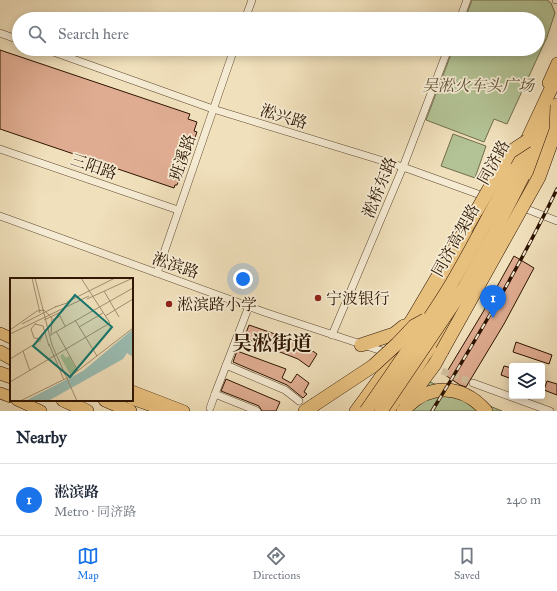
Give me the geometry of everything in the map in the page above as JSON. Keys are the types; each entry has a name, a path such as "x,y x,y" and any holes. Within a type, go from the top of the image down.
{"highway":[{"name":"同济高架路","path":"366,411 430,317 485,224 527,141 557,76"},
{"name":"同济高架路","path":"381,411 464,288 494,233 557,105"},
{"path":"401,411 442,351 539,177 556,130 557,105"},
{"path":"389,359 510,152 527,141"},
{"path":"302,406 334,393 373,366 414,326 430,317"},
{"path":"361,345 394,334 412,320"},
{"path":"0,352 10,358"},
{"path":"0,357 10,359"},
{"path":"401,411 418,398 438,390 457,391 467,395 486,411"},
{"path":"133,398 169,411"},
{"path":"107,401 130,411"},
{"path":"71,405 88,411"}],"main road":[{"name":"同济路","path":"355,411 389,359 433,298 491,198 528,129 557,63"},
{"path":"389,411 414,375 434,363 557,125"},
{"path":"0,333 10,338"},
{"name":"同济路","path":"346,411 389,359"},
{"path":"133,391 184,411"},
{"path":"0,393 10,398"},
{"path":"19,401 41,411"}],"street":[{"path":"248,12 252,0"},
{"path":"463,12 467,0"},
{"path":"0,33 12,37"},
{"name":"淞兴路","path":"65,56 213,109 402,167 491,198 516,205 557,221"},
{"name":"班溪路","path":"157,274 232,56"},
{"name":"淞桥东路","path":"332,335 402,167 445,56"},
{"name":"三阳路","path":"0,149 178,210"},
{"name":"淞滨路","path":"0,216 157,274 361,345 389,359"},
{"path":"210,408 249,306"},
{"path":"226,365 285,390 302,406"},
{"path":"473,383 550,411"},
{"path":"215,394 257,411"}],"green space":[{"name":"吴淞火车头广场","path":"472,0 547,0 551,3 555,13 545,41 545,12 468,12"},
{"name":"吴淞火车头广场","path":"450,56 538,56 507,124 494,119 484,142 426,120"},
{"path":"453,134 486,146 475,178 441,166"},
{"path":"430,382 502,411 404,411 416,390"}],"building":[{"path":"0,50 12,54 12,56 18,56 190,114 188,119 197,122 194,131 197,132 177,185 175,185 174,188 0,129"},
{"path":"514,256 534,268 504,324 466,387 460,385 445,375 483,312"},
{"path":"249,325 301,343 317,354 309,367 298,359 244,338"},
{"path":"516,342 552,355 549,364 513,352"},
{"path":"237,351 286,369 282,378 291,383 297,374 309,383 304,392 307,394 303,398 287,385 233,362"},
{"path":"504,366 509,367 509,378 501,375"},
{"path":"226,379 280,402 276,411 262,411 259,406 221,391"},
{"path":"547,381 557,384 557,395 545,390"}],"tunnel":[{"path":"442,371 473,383"}],"railway":[{"path":"432,411 498,302 557,189"}],"place":[{"name":"宁波银行","path":"318,298"},
{"name":"淞滨路小学","path":"169,304"},
{"name":"淞滨路","path":"493,318"}],"district":[{"name":"吴淞街道","path":"272,343"}]}
